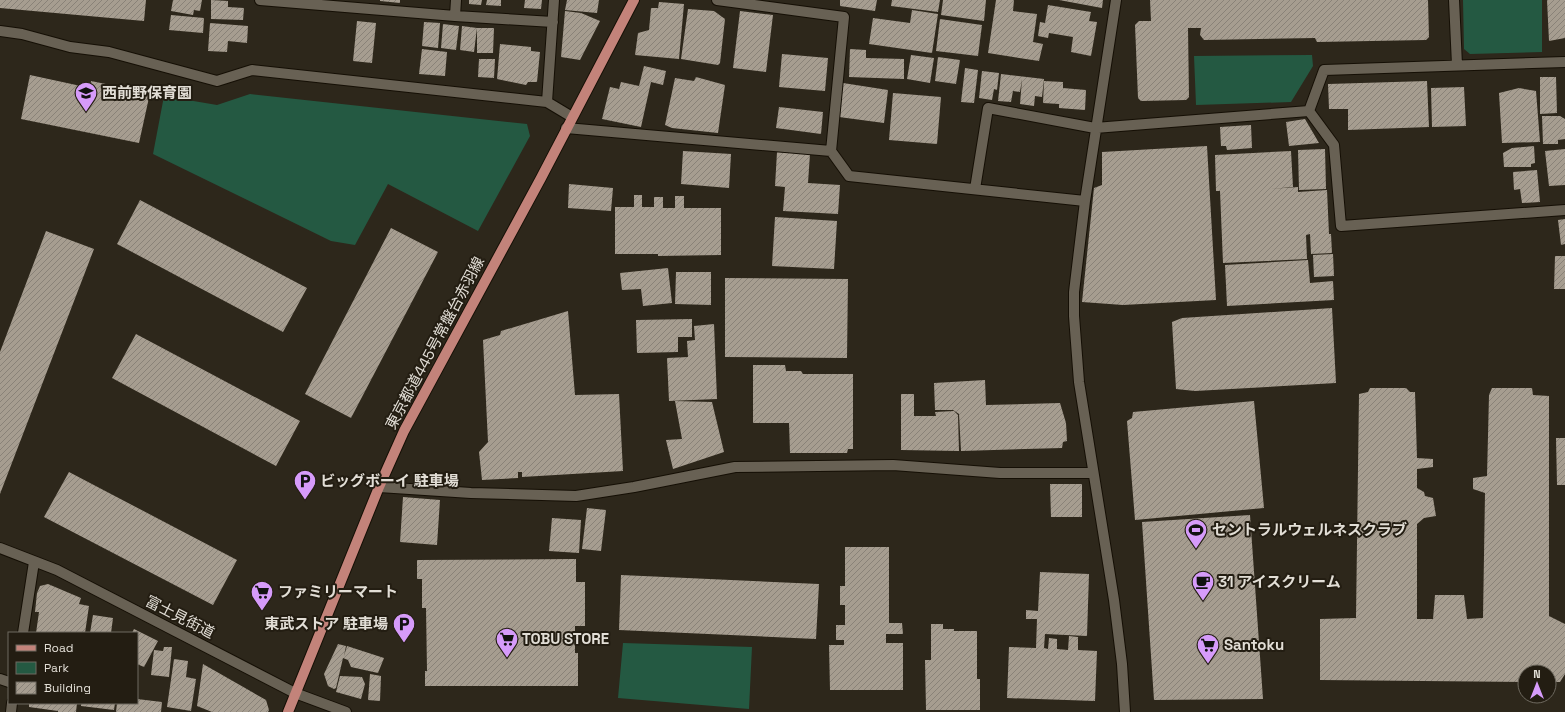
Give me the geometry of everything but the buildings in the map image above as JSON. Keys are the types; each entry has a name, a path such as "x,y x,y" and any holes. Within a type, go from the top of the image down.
{"main road":[{"name":"東京都道445号常盤台赤羽線","path":"288,712 379,487 404,430 634,0"}],"street":[{"path":"260,0 455,16 553,22"},
{"path":"455,16 456,0"},
{"path":"548,102 554,0"},
{"path":"716,0 844,17 831,151 849,176 1085,201"},
{"path":"1116,0 1095,128 1085,201 1074,292 1074,316 1079,382 1114,600 1122,664 1125,712"},
{"path":"1454,0 1457,65"},
{"path":"0,32 22,34 70,47 110,52 217,81 252,70 548,102 572,117"},
{"path":"1309,111 1324,70 1565,62"},
{"path":"975,189 988,108 1095,128 1309,111"},
{"path":"1309,111 1334,145 1341,226 1565,210"},
{"path":"566,128 831,151"},
{"path":"379,487 471,493 576,496 634,487 735,467 893,464 1000,473 1093,473"},
{"name":"富士見街道","path":"0,548 57,570 295,693 346,712"},
{"path":"23,632 34,562"}],"green space":[{"path":"1463,0 1542,0 1542,52 1470,54 1464,49"},
{"path":"1312,55 1313,66 1291,102 1196,105 1194,56"},
{"path":"250,94 527,124 530,136 478,231 388,184 355,245 331,241 153,154 164,96 217,105"},
{"path":"623,643 752,647 749,709 618,698"}],"place":[{"name":"西前野保育園","path":"86,112"},
{"name":"ビッグボーイ 駐車場","path":"305,500"},
{"name":"セントラルウェルネスクラブ","path":"1196,550"},
{"name":"31 アイスクリーム","path":"1203,602"},
{"name":"ファミリーマート","path":"262,612"},
{"name":"東武ストア 駐車場","path":"404,644"},
{"name":"TOBU STORE","path":"507,658"},
{"name":"Santoku","path":"1208,664"}]}
